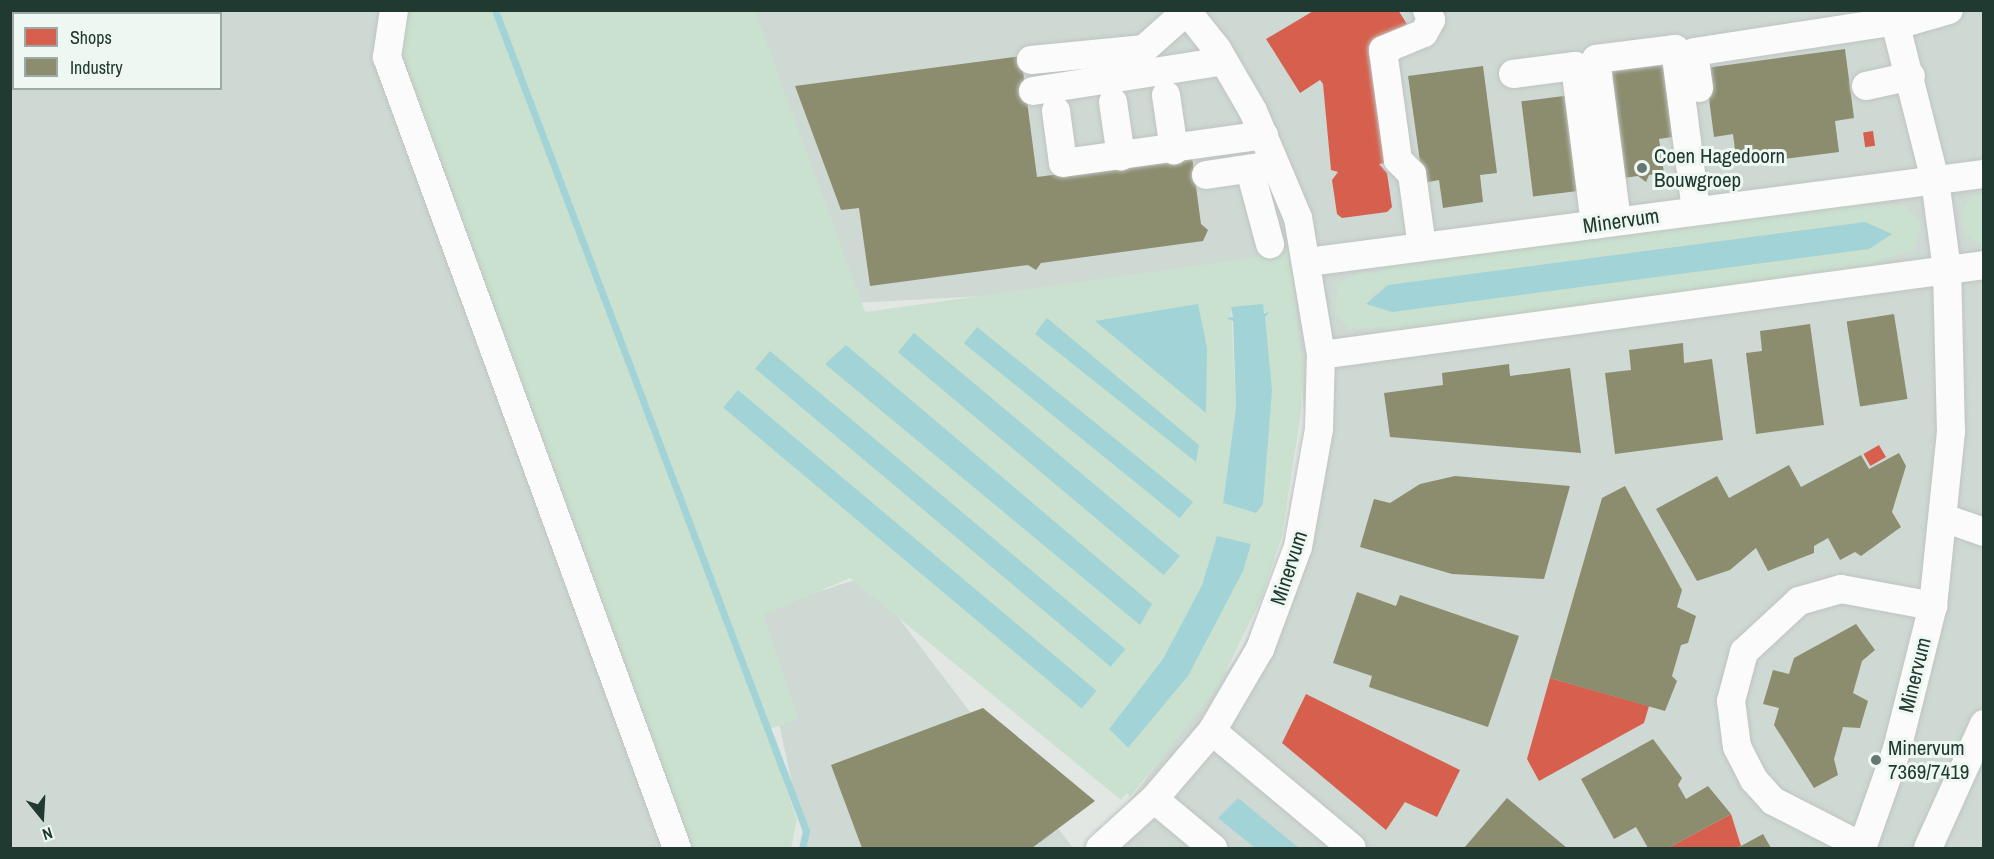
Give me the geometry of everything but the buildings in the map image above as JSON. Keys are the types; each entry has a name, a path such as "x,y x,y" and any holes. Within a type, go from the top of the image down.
{"street":[{"path":"394,10 387,57 668,846"},
{"path":"1422,247 1412,174 1398,160 1383,50 1424,33 1431,20 1427,10"},
{"path":"1706,210 1694,52 1949,10"},
{"path":"1030,60 1144,49 1187,11"},
{"name":"Minervum","path":"1100,849 1154,799 1212,731 1260,649 1298,547 1319,429 1321,354 1308,262 1277,163 1224,61 1187,11"},
{"name":"Minervum","path":"1895,19 1935,180 1947,270 1951,432 1944,518 1933,606 1897,749 1863,848 1773,801 1754,780 1737,747 1731,701 1744,652 1799,601 1841,589 1933,606"},
{"path":"10,62 12,27"},
{"path":"1606,223 1596,59 1664,50 1675,49 1706,210"},
{"path":"1033,91 1224,61"},
{"path":"1513,74 1575,66 1606,223"},
{"path":"1866,86 1911,76"},
{"path":"1166,94 1174,150"},
{"path":"1113,102 1121,156"},
{"path":"1056,111 1063,163 1174,150 1264,135"},
{"path":"1206,175 1250,170 1277,163"},
{"path":"1250,170 1270,244"},
{"name":"Minervum","path":"1308,262 1983,174"},
{"path":"1321,354 1983,265"},
{"path":"1944,518 1983,532"},
{"path":"1928,849 1983,724"},
{"path":"1212,731 1352,849"},
{"path":"1154,799 1213,849"}],"shaded area":[{"path":"10,11 409,11 401,32 691,848 11,848"},
{"path":"742,11 1983,11 1983,848 1094,848 1239,654 1315,510 1290,280 853,303"},
{"path":"867,576 1073,848 800,848 803,835 755,612"}],"green space":[{"path":"409,11 755,11 865,312 1289,253 1302,363 1301,412 1282,535 1262,597 1218,687 1130,797 1127,793 1121,800 850,578 763,615 798,719 767,730 797,820 791,848 691,848 403,64 401,32","holes":["1231,307 1270,313 1264,317 1272,390 1256,513 1223,503 1236,407","1217,537 1188,676 1128,748 1109,729 1163,659 1202,585"]},
{"path":"1983,191 1983,246 1966,235 1960,217 1968,200"},
{"path":"1866,198 1867,206 1905,205 1921,224 1914,250 1875,262 1876,269 1386,335 1385,327 1349,329 1335,314 1338,284 1353,275 1379,271 1378,264","holes":["1865,222 1891,234 1869,249 1365,300 1388,285"]}],"water":[{"path":"1865,222 1892,234 1869,249 1392,312 1366,304 1388,285"},
{"path":"1198,304 1207,348 1206,413 1095,321"},
{"path":"1263,304 1264,313 1270,312 1265,317 1272,390 1263,504 1256,513 1223,503 1236,407 1233,321 1226,318 1233,317 1231,307"},
{"path":"1047,318 1199,445 1196,462 1035,334"},
{"path":"977,327 1193,502 1180,518 964,343"},
{"path":"914,333 1180,556 1164,575 898,352"},
{"path":"846,345 1152,604 1140,625 825,364"},
{"path":"770,351 1125,649 1111,667 755,369"},
{"path":"738,390 1097,691 1082,708 723,408"},
{"path":"1217,536 1251,544 1243,571 1188,676 1128,748 1109,729 1163,659 1202,585"},
{"path":"1238,798 1299,848 1255,848 1218,818"}],"waterway":[{"path":"495,10 806,831 802,848"}],"place":[{"name":"Coen Hagedoorn Bouwgroep","path":"1642,168"},
{"name":"Minervum 7369/7419","path":"1876,760"}]}
